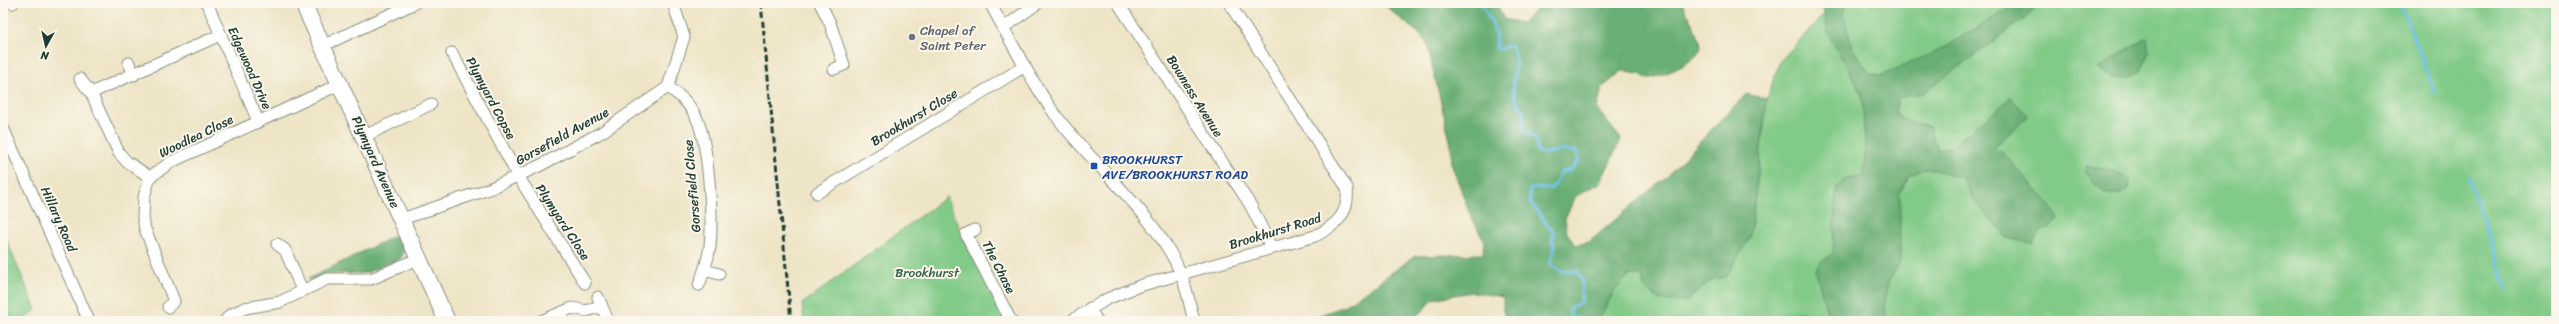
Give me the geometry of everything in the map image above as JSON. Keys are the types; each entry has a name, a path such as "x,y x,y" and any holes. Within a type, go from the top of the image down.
{"street":[{"name":"Edgewood Drive","path":"207,3 258,121"},
{"name":"Plymyard Avenue","path":"303,3 365,136 448,321"},
{"path":"322,46 415,3"},
{"path":"668,87 684,37 673,3"},
{"path":"820,3 830,23 844,65 834,69"},
{"path":"990,3 1003,28 1054,114 1141,213 1163,243 1181,274 1194,321"},
{"path":"1003,28 1038,3"},
{"name":"Bowness Avenue","path":"1118,3 1251,206 1270,247"},
{"name":"Brookhurst Road","path":"1071,321 1090,308 1139,286 1270,247 1315,236 1330,229 1339,222 1347,203 1347,188 1229,3"},
{"path":"91,93 134,75 220,35"},
{"name":"Plymyard Copse","path":"452,53 518,176"},
{"path":"129,63 134,75"},
{"name":"Brookhurst Close","path":"817,193 1025,66"},
{"path":"80,79 91,93 119,153 126,162 150,177 144,197 143,217 145,230 174,301 168,308"},
{"name":"Woodlea Close","path":"150,177 171,162 340,84"},
{"name":"Gorsefield Avenue","path":"402,219 489,189 518,176 602,132 668,87"},
{"name":"Gorsefield Close","path":"668,87 685,99 695,114 704,142 711,231 705,270 699,285"},
{"path":"365,136 431,104"},
{"name":"Hillary Road","path":"3,128 89,321"},
{"name":"Plymyard Close","path":"518,176 585,283"},
{"name":"The Chase","path":"975,230 966,234 1011,321"},
{"path":"296,249 281,247 302,290"},
{"path":"225,321 230,315 245,308 280,302 327,278 371,279 420,258"},
{"path":"705,270 719,274"},
{"path":"541,321 572,308 587,311 599,301 606,316"},
{"path":"1090,308 1097,321"}],"green space":[{"path":"1383,3 1496,3 1504,19 1522,23 1542,3 1682,3 1700,41 1701,45 1699,51 1688,63 1670,72 1646,79 1642,75 1622,71 1602,88 1597,109 1621,139 1600,183 1576,196 1565,218 1567,233 1576,245 1589,242 1668,175 1746,94 1767,99 1750,237 1726,277 1712,279 1687,301 1661,301 1644,288 1642,275 1629,275 1613,293 1598,321 1506,321 1503,311 1503,297 1472,292 1432,299 1421,313 1404,321 1302,321 1345,306 1415,256 1483,254 1484,241 1469,212 1452,165 1451,145 1427,44 1418,33 1388,9"},
{"path":"1822,3 1848,3 1843,11 1852,48 1869,73 1882,75 1940,50 2004,11 2011,3 2038,3 2030,14 1923,93 1898,98 1895,113 1914,124 1930,127 1937,150 1951,147 2011,98 2028,116 1992,149 2002,152 2049,203 2058,220 2049,228 2044,229 2032,243 2006,238 1972,197 1963,178 1927,168 1909,176 1900,193 1900,262 1889,281 1885,296 1886,321 1829,321 1816,271 1820,262 1833,254 1836,188 1845,179 1864,177 1865,143 1862,94 1828,34"},
{"path":"1835,3 2556,3 2556,321 1598,321 1613,293 1629,275 1642,275 1687,301 1712,279 1750,237 1767,99 1780,61"},
{"path":"2147,37 2149,54 2141,71 2129,77 2115,78 2097,69"},
{"path":"2087,165 2103,168 2130,179 2128,190 2120,194 2105,194 2085,172"},
{"name":"Brookhurst","path":"946,197 963,236 1007,321 804,321 802,304"},
{"path":"3,232 36,310 22,321 3,321"},
{"path":"396,235 400,236 405,251 400,259 366,273 327,274 310,280 308,279"}],"water":[{"path":"1803,311 1809,321 1782,321 1782,317"}],"waterway":[{"path":"1480,3 1492,24 1496,36 1496,48 1501,49 1507,46 1512,46 1515,55 1513,86 1514,94 1517,102 1523,110 1524,129 1537,141 1537,151 1544,154 1559,150 1576,151 1579,160 1571,170 1561,172 1554,186 1551,188 1530,189 1530,202 1554,233 1552,240 1555,246 1550,265 1562,271 1577,271 1582,280 1581,302 1570,308 1570,315 1578,318 1579,321"},
{"path":"2400,3 2435,93"},
{"path":"2468,178 2507,289"}],"railway":[{"path":"761,3 791,321"}],"place":[{"name":"Chapel of Saint Peter","path":"912,37"},
{"name":"BROOKHURST AVE/BROOKHURST ROAD","path":"1094,166"}]}
